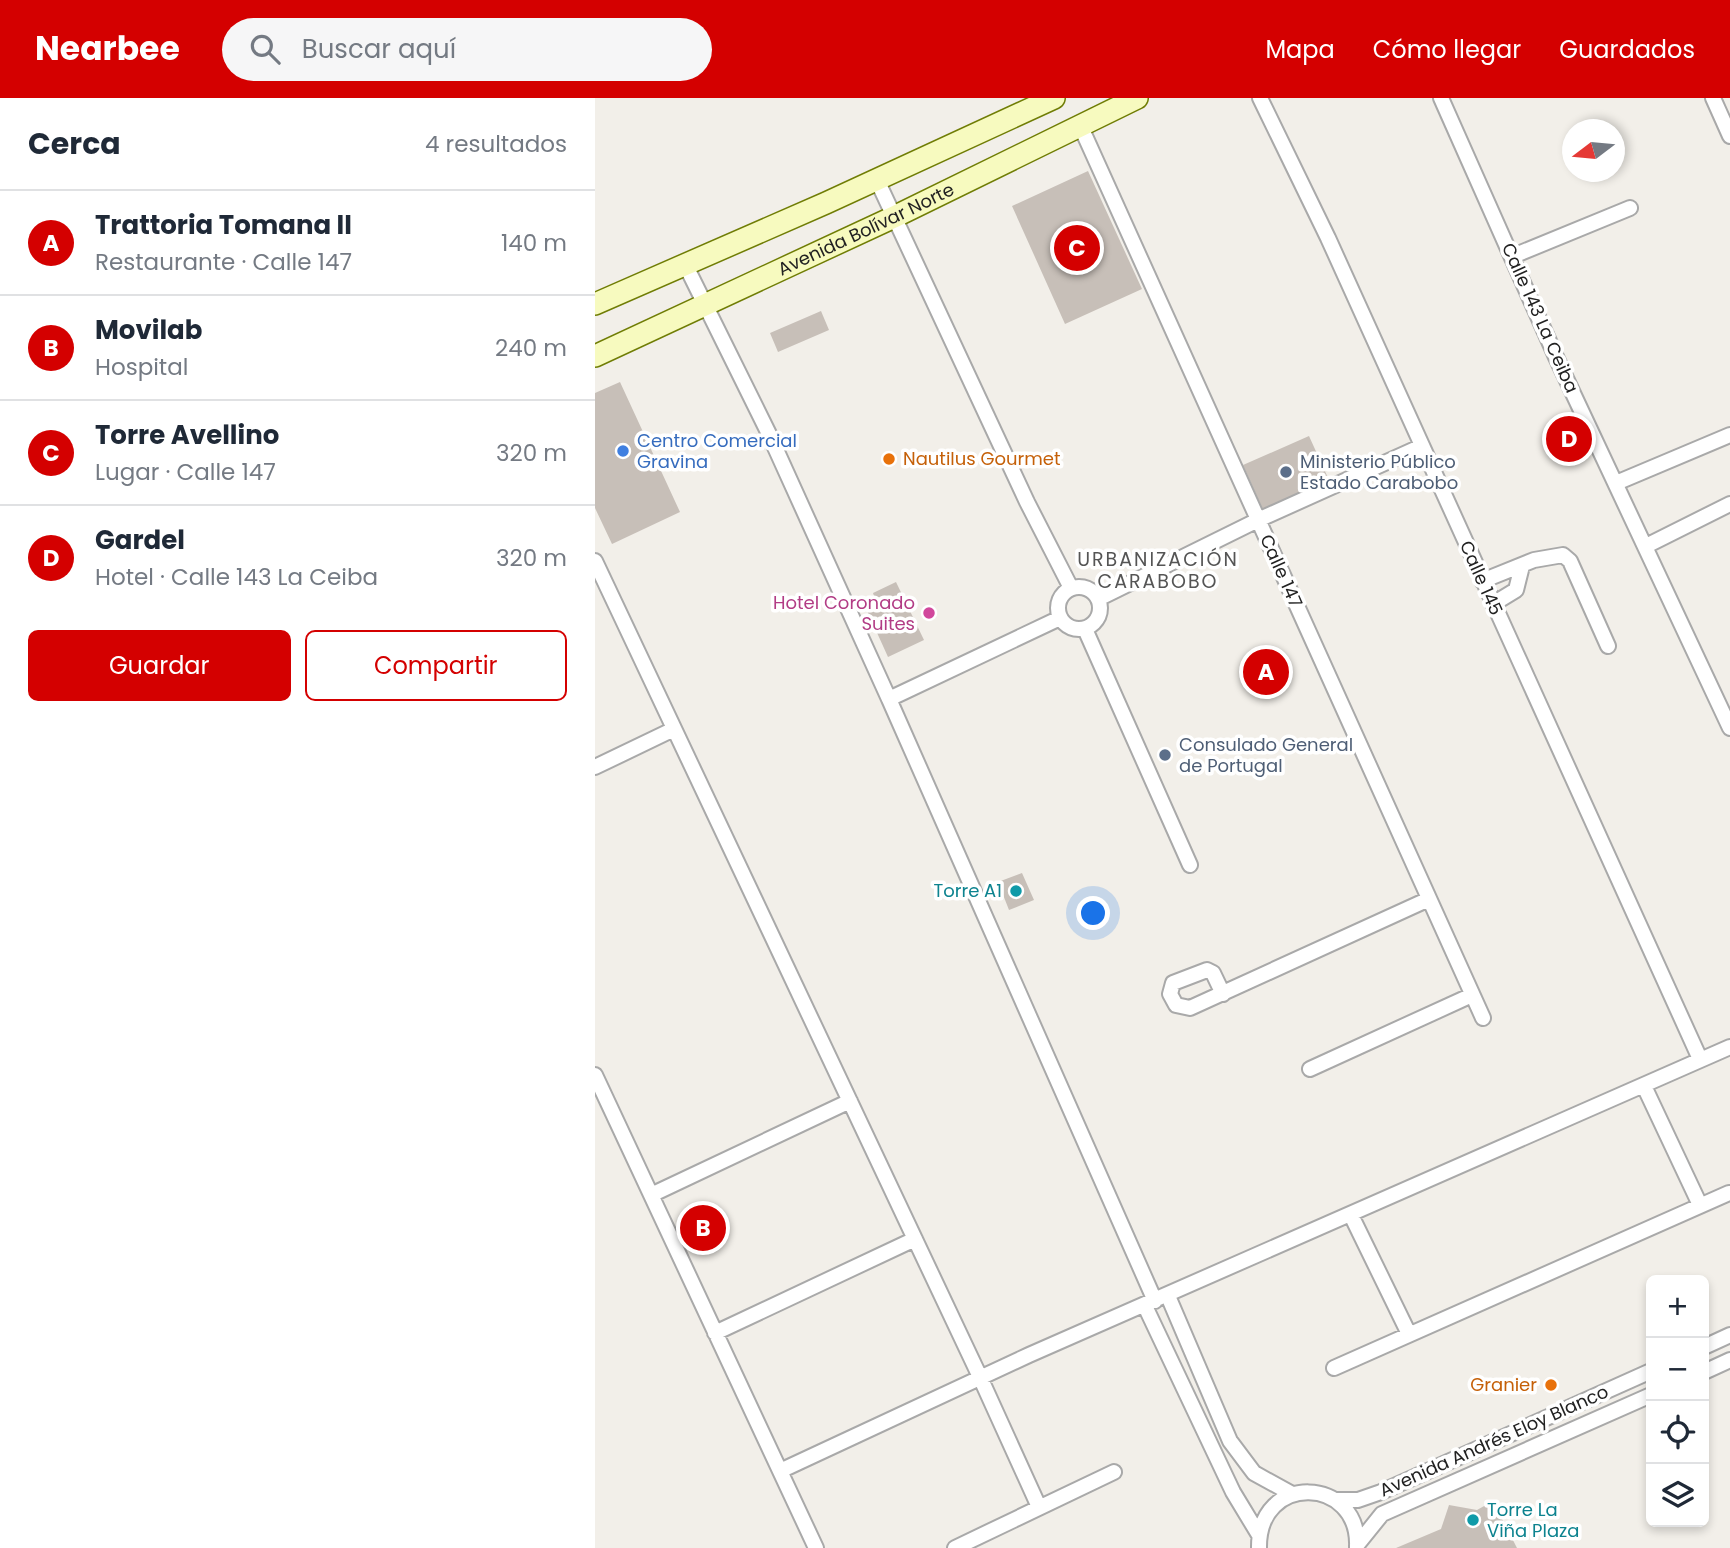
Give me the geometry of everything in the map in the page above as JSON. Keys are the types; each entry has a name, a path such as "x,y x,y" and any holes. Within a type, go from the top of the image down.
{"main road":[{"path":"595,304 686,266 1054,98"},
{"name":"Avenida Bolívar Norte","path":"595,356 894,217 1137,98"}],"street":[{"name":"Calle 145","path":"1260,98 1328,238 1420,447 1700,1059"},
{"name":"Calle 143 La Ceiba","path":"1441,98 1556,357 1730,727"},
{"path":"1713,98 1730,136"},
{"name":"Calle 147","path":"1080,125 1179,338 1258,520 1483,1018"},
{"path":"877,180 1071,588"},
{"path":"1513,256 1630,208"},
{"path":"686,266 769,434 889,699 1156,1301 1233,1492 1259,1541"},
{"path":"1616,483 1730,435"},
{"path":"1098,599 1258,520 1420,447"},
{"path":"1646,546 1730,504"},
{"path":"1482,581 1552,555 1566,556 1608,646"},
{"path":"595,561 981,1377 1038,1507"},
{"path":"1493,604 1516,590 1522,566"},
{"path":"1071,588 1089,590 1098,599 1098,617 1084,629"},
{"path":"1071,588 1059,601 1060,618 1068,626 1084,629"},
{"path":"889,699 1060,618"},
{"path":"1084,629 1190,865"},
{"path":"595,767 674,729"},
{"path":"1223,993 1429,899"},
{"path":"1310,1069 1472,996"},
{"path":"780,1471 981,1377 1730,1046"},
{"path":"595,1075 815,1548"},
{"path":"1644,1086 1700,1205"},
{"path":"651,1195 850,1101"},
{"path":"1334,1368 1729,1193"},
{"path":"1351,1215 1409,1334"},
{"path":"715,1333 915,1239"},
{"path":"1156,1301 1230,1441 1254,1473 1291,1494 1269,1510 1259,1541"},
{"path":"1709,1345 1730,1335"},
{"path":"1709,1370 1730,1360"},
{"name":"Avenida Andrés Eloy Blanco","path":"1291,1494 1309,1492 1335,1500 1358,1500 1646,1373"},
{"name":"Avenida Andrés Eloy Blanco","path":"1357,1546 1382,1514 1646,1397"},
{"path":"955,1548 1114,1472"},
{"path":"1335,1500 1354,1524 1357,1546"}],"building":[{"path":"1088,171 1142,289 1065,324 1012,206"},
{"path":"821,311 829,330 778,352 770,333"},
{"name":"Centro Comercial Gravina","path":"620,382 680,512 612,544 595,508 595,393"},
{"name":"Ministerio Público Estado Carabobo","path":"1309,436 1329,480 1263,510 1243,465"},
{"path":"896,582 924,640 888,657 864,604 875,599 873,593"},
{"name":"Torre A1","path":"1022,873 1034,900 1009,910 998,882"},
{"name":"Torre La Viña Plaza","path":"1493,1501 1517,1548 1396,1548 1441,1529 1449,1505 1477,1510"}],"place":[{"name":"Torre Avellino","path":"1077,248"},
{"name":"Gardel","path":"1569,439"},
{"name":"Centro Comercial Gravina","path":"623,451"},
{"name":"Nautilus Gourmet","path":"889,459"},
{"name":"Ministerio Público Estado Carabobo","path":"1286,472"},
{"name":"Hotel Coronado Suites","path":"929,613"},
{"name":"Trattoria Tomana II","path":"1266,672"},
{"name":"Consulado General de Portugal","path":"1165,755"},
{"name":"Torre A1","path":"1016,891"},
{"name":"Movilab","path":"703,1228"},
{"name":"Granier","path":"1551,1385"},
{"name":"Torre La Viña Plaza","path":"1473,1520"}],"district":[{"name":"URBANIZACIÓN CARABOBO","path":"1158,570"}]}
